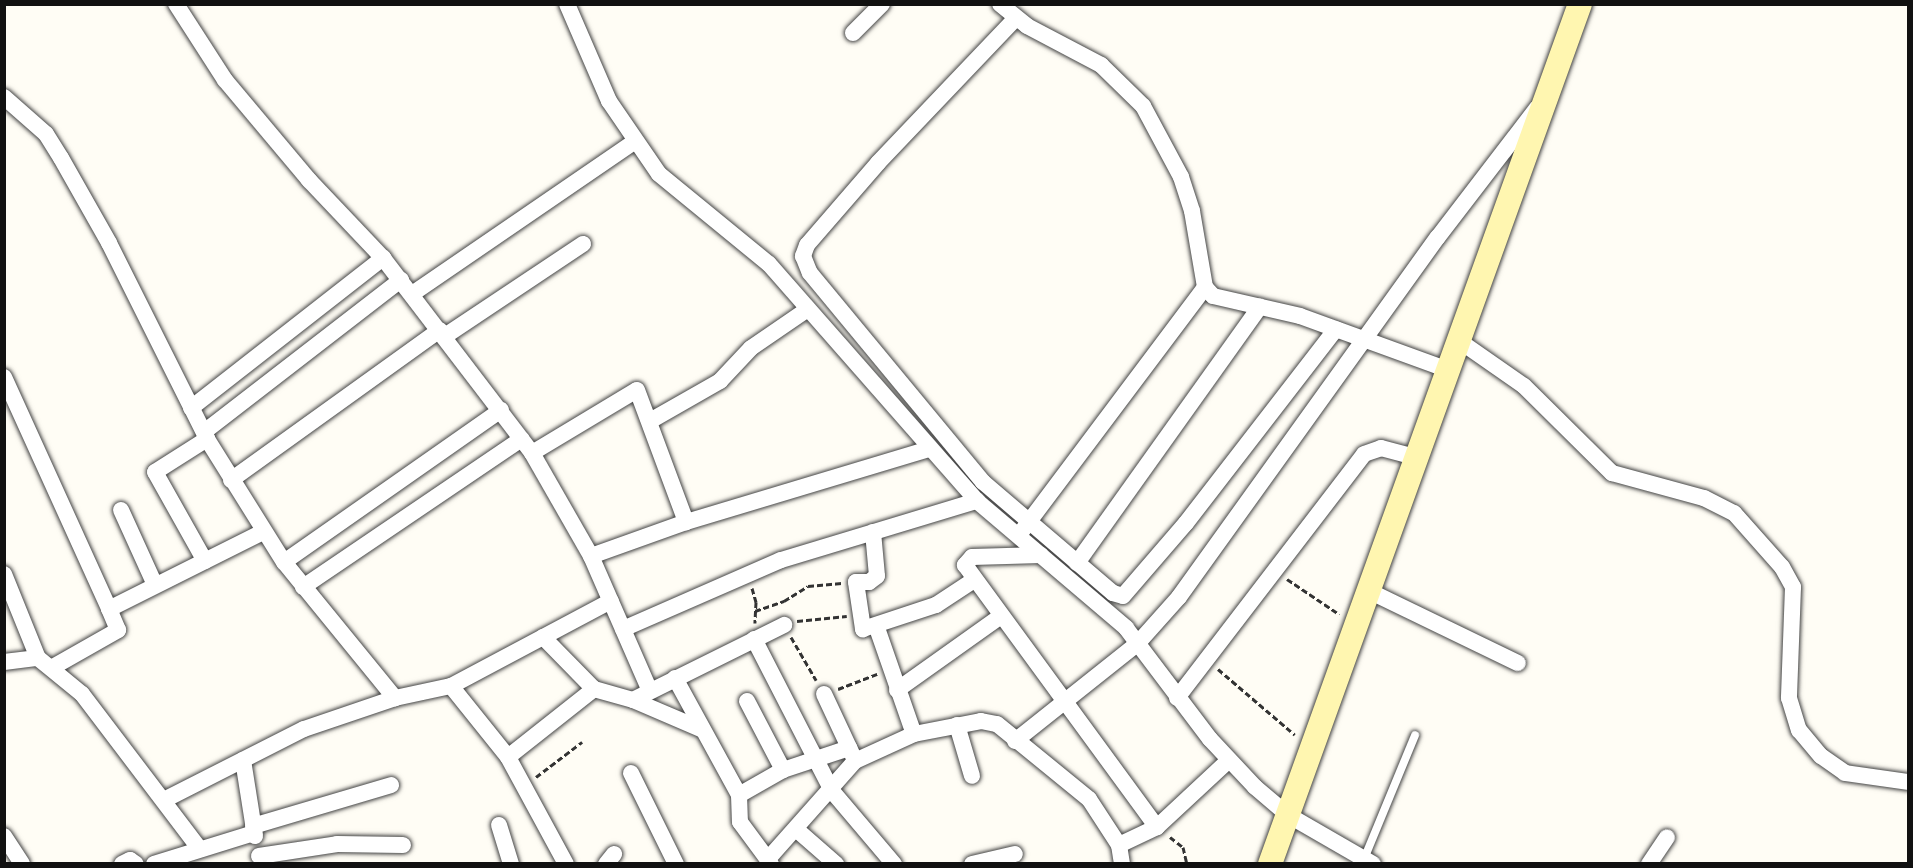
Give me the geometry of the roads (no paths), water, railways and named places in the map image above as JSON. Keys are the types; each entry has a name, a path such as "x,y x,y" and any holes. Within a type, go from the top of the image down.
{"street":[{"path":"176,4 225,80 264,128 383,258 532,453 591,556 650,691"},
{"path":"567,4 594,71 634,142 658,174 736,234 808,309 977,501 1111,614 1138,643 1177,698 1228,761 1288,815 1369,861"},
{"path":"853,33 882,4"},
{"path":"1000,4 1016,18 1101,65 1143,106 1181,177 1192,211 1205,287 1218,299 1260,306 1336,329 1448,370"},
{"path":"1270,864 1371,592 1458,340 1580,4"},
{"path":"1016,18 878,163 807,245 804,256 810,273 961,460 1029,522 1113,593 1127,593 1336,329"},
{"path":"1016,741 1138,643 1198,573 1365,340 1550,91"},
{"path":"4,97 46,135 61,158 109,243 190,408 263,532 303,587 395,698"},
{"path":"412,294 634,142"},
{"path":"231,480 442,333 583,244"},
{"path":"190,408 383,258"},
{"path":"205,561 155,472 206,436 401,280"},
{"path":"1018,537 1205,287"},
{"path":"1077,563 1260,306"},
{"path":"650,421 720,381 751,348 808,309"},
{"path":"1458,340 1524,386 1612,473 1704,498 1723,505 1740,519 1782,567 1792,586 1790,698 1799,730 1821,756 1845,773 1908,782"},
{"path":"4,377 118,630 53,667"},
{"path":"532,453 634,389 639,392 687,522"},
{"path":"284,562 501,410"},
{"path":"303,587 522,439"},
{"path":"1177,698 1368,450 1381,448 1418,458"},
{"path":"591,556 687,522 929,449"},
{"path":"623,629 746,572 977,501"},
{"path":"121,510 155,585"},
{"path":"109,609 263,532"},
{"path":"873,532 877,576 869,582 856,582 863,629 877,628 936,605 974,580"},
{"path":"1041,555 972,557 964,565 1157,826"},
{"path":"4,574 38,658 53,667 82,694 198,847"},
{"path":"1371,592 1518,663"},
{"path":"164,800 321,722 395,698 451,686 611,601"},
{"path":"897,690 1001,616"},
{"path":"633,700 784,625"},
{"path":"877,628 914,734"},
{"path":"543,637 594,689 633,700 703,730"},
{"path":"754,639 832,791 894,864"},
{"path":"4,662 38,658"},
{"path":"675,678 739,795 740,822 770,861 832,791 852,754"},
{"path":"451,686 508,757 566,864"},
{"path":"508,757 594,689"},
{"path":"824,694 852,754"},
{"path":"747,701 783,770"},
{"path":"739,795 783,770 814,758 852,754 914,734 991,721 1089,799 1119,845 1122,864"},
{"path":"957,725 972,776"},
{"path":"243,760 260,860 337,844 403,844"},
{"path":"1119,845 1157,826 1228,761"},
{"path":"631,773 676,864"},
{"path":"158,863 198,847 391,785"},
{"path":"499,825 511,864"},
{"path":"797,830 836,864"},
{"path":"4,836 22,864"},
{"path":"1649,864 1667,837"},
{"path":"972,864 1015,854"},
{"path":"122,864 130,860 136,864"}],"lane":[{"path":"1369,861 1415,735"}]}
